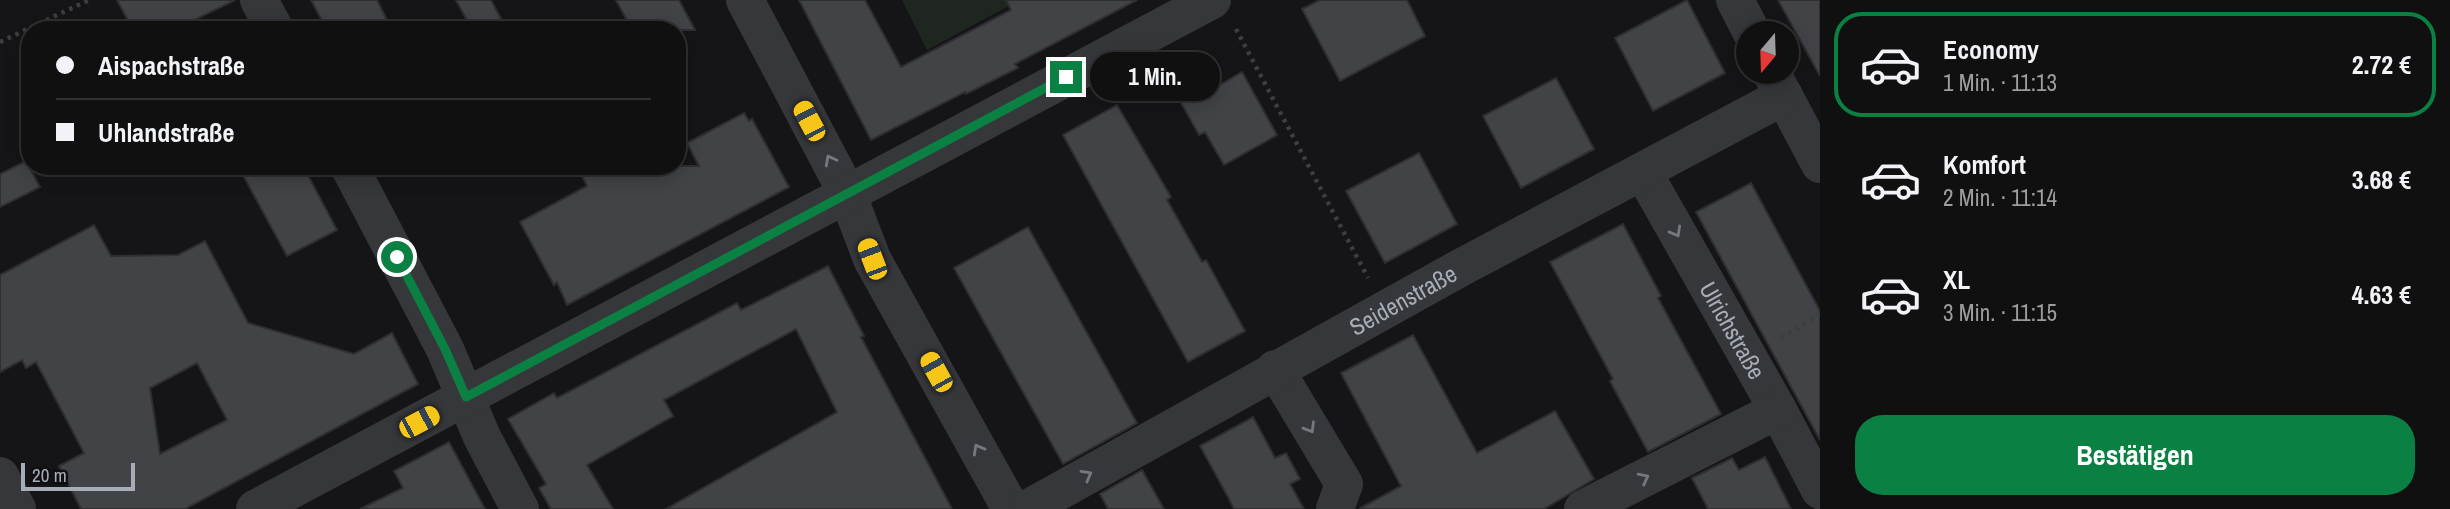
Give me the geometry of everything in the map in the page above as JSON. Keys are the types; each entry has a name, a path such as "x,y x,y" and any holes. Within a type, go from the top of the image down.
{"street":[{"path":"259,0 270,21"},
{"path":"745,0 847,193 872,259 1011,509"},
{"path":"1735,0 1746,21"},
{"path":"255,509 847,193 1223,12"},
{"path":"1778,84 1820,164"},
{"name":"Seidenstraße","path":"1027,509 1384,309 1643,172 1778,84"},
{"name":"Ulrichstraße","path":"1643,172 1778,410 1820,490"},
{"path":"354,175 445,349 482,437 520,509"},
{"path":"1275,369 1344,484 1335,509"},
{"path":"1583,509 1778,410"},
{"path":"0,477 18,509"}],"path":[{"path":"44,21 89,0"},
{"path":"1223,12 1384,309"},
{"path":"0,42 21,32"}],"shaded area":[{"path":"902,0 1020,0 927,50"}],"building":[{"path":"117,0 235,0 192,21 128,21"},
{"path":"311,0 377,0 388,21 322,21"},
{"path":"456,0 491,0 502,21 467,21"},
{"path":"616,0 679,0 695,30 686,30 686,21 627,21"},
{"path":"799,0 865,0 901,67 1011,10 1006,0 1137,0 1015,64 1018,68 871,140"},
{"path":"1320,0 1407,0 1425,36 1340,81 1302,9"},
{"path":"1687,0 1725,73 1653,111 1615,38"},
{"path":"1778,0 1820,0 1820,76 1799,38 1799,21 1790,21"},
{"path":"1242,72 1277,135 1224,165 1205,132 1199,135 1180,101 1205,87 1208,92"},
{"path":"1556,78 1594,149 1521,188 1483,116"},
{"path":"1117,105 1171,197 1167,200 1202,262 1206,260 1245,331 1188,362 1063,135"},
{"path":"744,113 749,121 752,119 789,187 567,305 557,282 554,285 520,222 587,186 582,175 686,175 686,166 699,166 687,143"},
{"path":"1419,153 1457,224 1385,263 1346,191"},
{"path":"21,164 21,175 34,175 40,187 0,207 0,174"},
{"path":"243,175 308,175 337,230 287,256"},
{"path":"1751,183 1820,311 1820,440 1696,212"},
{"path":"1623,224 1661,296 1658,298 1721,414 1648,452 1610,381 1613,379 1550,262"},
{"path":"94,225 111,256 178,255 205,241 248,323 354,354 392,333 418,384 185,509 81,509 59,466 84,453 36,362 26,368 22,360 0,372 0,275","holes":["197,363 227,420 160,454 150,388"]},
{"path":"1028,227 1137,423 1063,464 954,268"},
{"path":"828,266 864,336 861,337 952,509 666,509 837,412 796,329 664,400 673,416 587,465 613,509 551,509 539,488 546,484 508,419 554,393 557,398 737,303 741,310"},
{"path":"1413,335 1477,453 1555,411 1594,479 1544,509 1359,509 1401,486 1341,373"},
{"path":"1253,417 1275,458 1286,453 1300,479 1290,484 1304,509 1234,509 1200,446"},
{"path":"449,442 485,509 360,509 403,488 394,471"},
{"path":"1765,457 1791,509 1708,509 1692,478 1732,458 1739,470"},
{"path":"1142,470 1164,509 1108,509 1100,494"}],"route":[{"path":"397,257 445,349 466,397 1066,77"}]}
